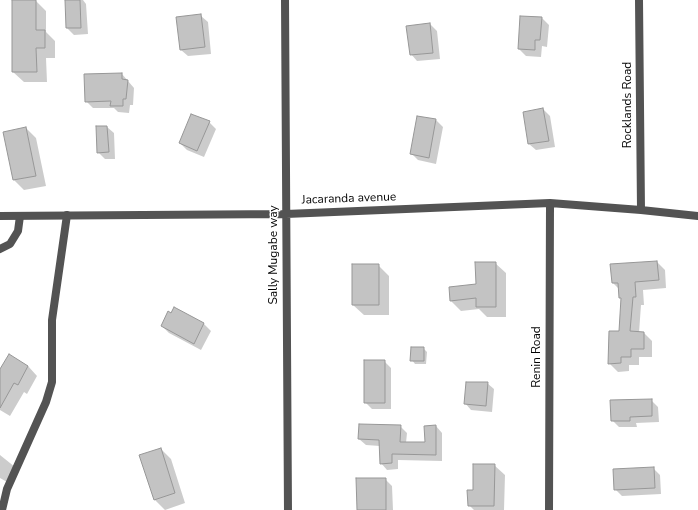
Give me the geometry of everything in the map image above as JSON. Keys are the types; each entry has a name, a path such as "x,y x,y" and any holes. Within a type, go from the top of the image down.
{"street":[{"name":"Sally Mugabe way","path":"284,0 288,510"},
{"name":"Rocklands Road","path":"639,0 641,210"},
{"name":"Jacaranda avenue","path":"0,216 286,214 550,203 698,216"},
{"name":"Renin Road","path":"549,510 550,203"},
{"path":"2,510 7,489 46,402 52,382 52,320 67,215"},
{"path":"0,250 10,244 18,231 20,216"}],"building":[{"path":"12,0 36,0 36,30 45,30 45,48 36,48 37,72 12,72"},
{"path":"65,0 80,0 81,28 66,28"},
{"path":"201,14 205,47 180,50 176,17"},
{"path":"520,16 542,17 540,40 535,40 535,50 518,49"},
{"path":"430,23 433,53 410,55 406,26"},
{"path":"122,73 122,79 128,80 126,99 123,99 123,106 110,106 111,101 85,102 84,74"},
{"path":"543,108 549,141 528,144 523,112"},
{"path":"191,114 210,121 197,151 179,143"},
{"path":"417,116 436,119 429,158 410,154"},
{"path":"96,126 107,126 109,152 97,153"},
{"path":"26,127 36,176 13,180 3,132"},
{"path":"657,261 659,280 635,282 636,297 633,297 630,331 644,332 644,349 631,349 631,357 621,357 621,363 608,364 609,331 619,331 621,298 619,298 618,283 612,283 610,264"},
{"path":"475,262 496,262 496,307 476,307 476,298 450,301 449,287 476,284"},
{"path":"352,264 379,264 379,305 352,305"},
{"path":"174,307 204,323 194,344 161,326 168,311 171,313"},
{"path":"411,347 424,347 424,361 410,361"},
{"path":"9,354 28,366 18,385 14,383 0,408 0,369"},
{"path":"364,360 385,360 385,403 364,403"},
{"path":"466,382 488,382 486,406 464,404"},
{"path":"652,399 652,416 630,417 630,421 611,421 610,400"},
{"path":"359,424 401,425 400,442 425,442 424,426 436,425 436,455 392,454 392,463 380,464 379,440 358,439"},
{"path":"161,448 175,493 154,500 139,455"},
{"path":"473,464 495,464 494,506 468,506 467,490 473,490"},
{"path":"654,467 655,488 614,490 613,469"},
{"path":"356,478 386,478 386,510 357,510"}]}
